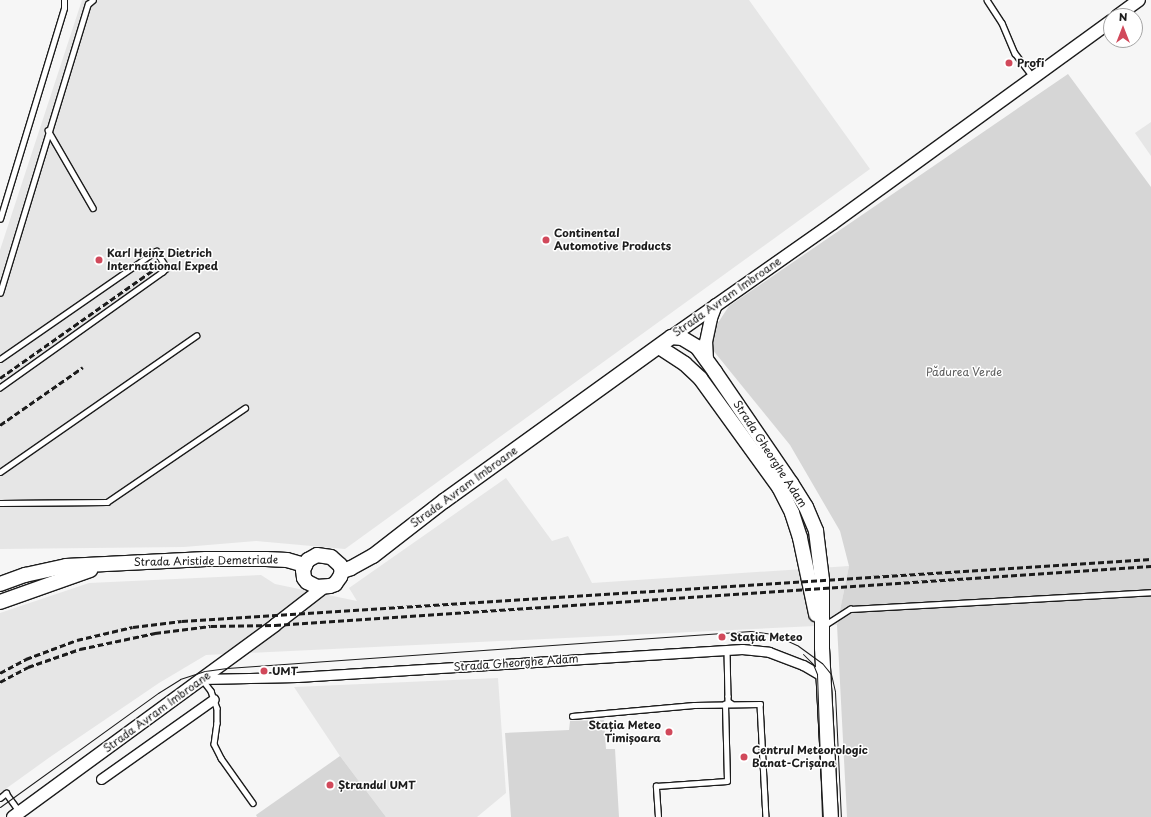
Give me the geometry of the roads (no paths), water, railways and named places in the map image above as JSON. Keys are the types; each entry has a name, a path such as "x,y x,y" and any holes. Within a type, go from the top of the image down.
{"main road":[{"path":"1128,8 1139,0"},
{"name":"Strada Avram Imbroane","path":"342,571 351,568 373,556 444,500 717,304 833,224 1032,77 1103,27"},
{"path":"707,360 706,342 710,318 717,304"},
{"name":"Strada Gheorghe Adam","path":"671,337 682,338 697,347 707,360 806,507 816,531 822,580 822,648 831,817"},
{"name":"Strada Gheorghe Adam","path":"659,346 685,364 700,378 779,487 792,513 800,538 822,648"},
{"path":"324,555 336,561 342,571 338,581 324,587 317,587 307,582 303,574 305,565 312,557 324,555"},
{"name":"Strada Aristide Demetriade","path":"0,584 25,575 66,566 206,559 287,560 305,565"},
{"name":"Strada Aristide Demetriade","path":"0,602 106,564"},
{"path":"300,605 307,582"},
{"name":"Strada Avram Imbroane","path":"16,814 202,679 324,587"}],"street":[{"name":"Strada Gheorghe Adam","path":"202,679 297,678 754,649 769,652 803,665 824,677"},
{"path":"101,779 214,699"}],"lane":[{"path":"0,219 64,8 64,0"},
{"path":"0,292 48,130 88,4 93,0"},
{"path":"987,0 1002,23 1015,53 1032,77"},
{"path":"48,130 93,208"},
{"path":"0,359 156,251 165,265 166,268 163,272 0,388"},
{"path":"0,472 196,336"},
{"path":"0,503 107,502 245,408"},
{"path":"822,627 850,609 1151,592"},
{"path":"727,650 728,701 731,703"},
{"path":"202,679 214,699 217,715 214,744 221,758 253,803"},
{"path":"572,716 731,703 757,703 761,706 766,817"},
{"path":"658,817 656,786 727,781 725,704"},
{"path":"0,798 6,793 16,814"}],"tram line":[{"path":"0,807 158,693 180,679 205,671 227,668 751,631 773,634 797,645 822,663 831,674 835,692 841,817"},
{"path":"803,654 813,664 817,674 822,817"}],"railway":[{"path":"0,378 159,266"},
{"path":"0,425 83,367"},
{"path":"0,673 26,659 77,640 133,627 182,621 1151,559"},
{"path":"0,682 28,667 80,649 155,633 211,626 275,625 1151,566"}],"place":[{"name":"Profi","path":"1009,63"},
{"name":"Continental Automotive Products","path":"546,240"},
{"name":"Karl Heinz Dietrich International Exped","path":"99,260"},
{"name":"Stația Meteo","path":"722,637"},
{"name":"UMT","path":"264,671"},
{"name":"Stația Meteo Timișoara","path":"669,732"},
{"name":"Centrul Meteorologic Banat-Crișana","path":"744,757"},
{"name":"Ștrandul UMT","path":"330,785"}],"park label":[{"name":"Pădurea Verde","path":"964,372"}]}
